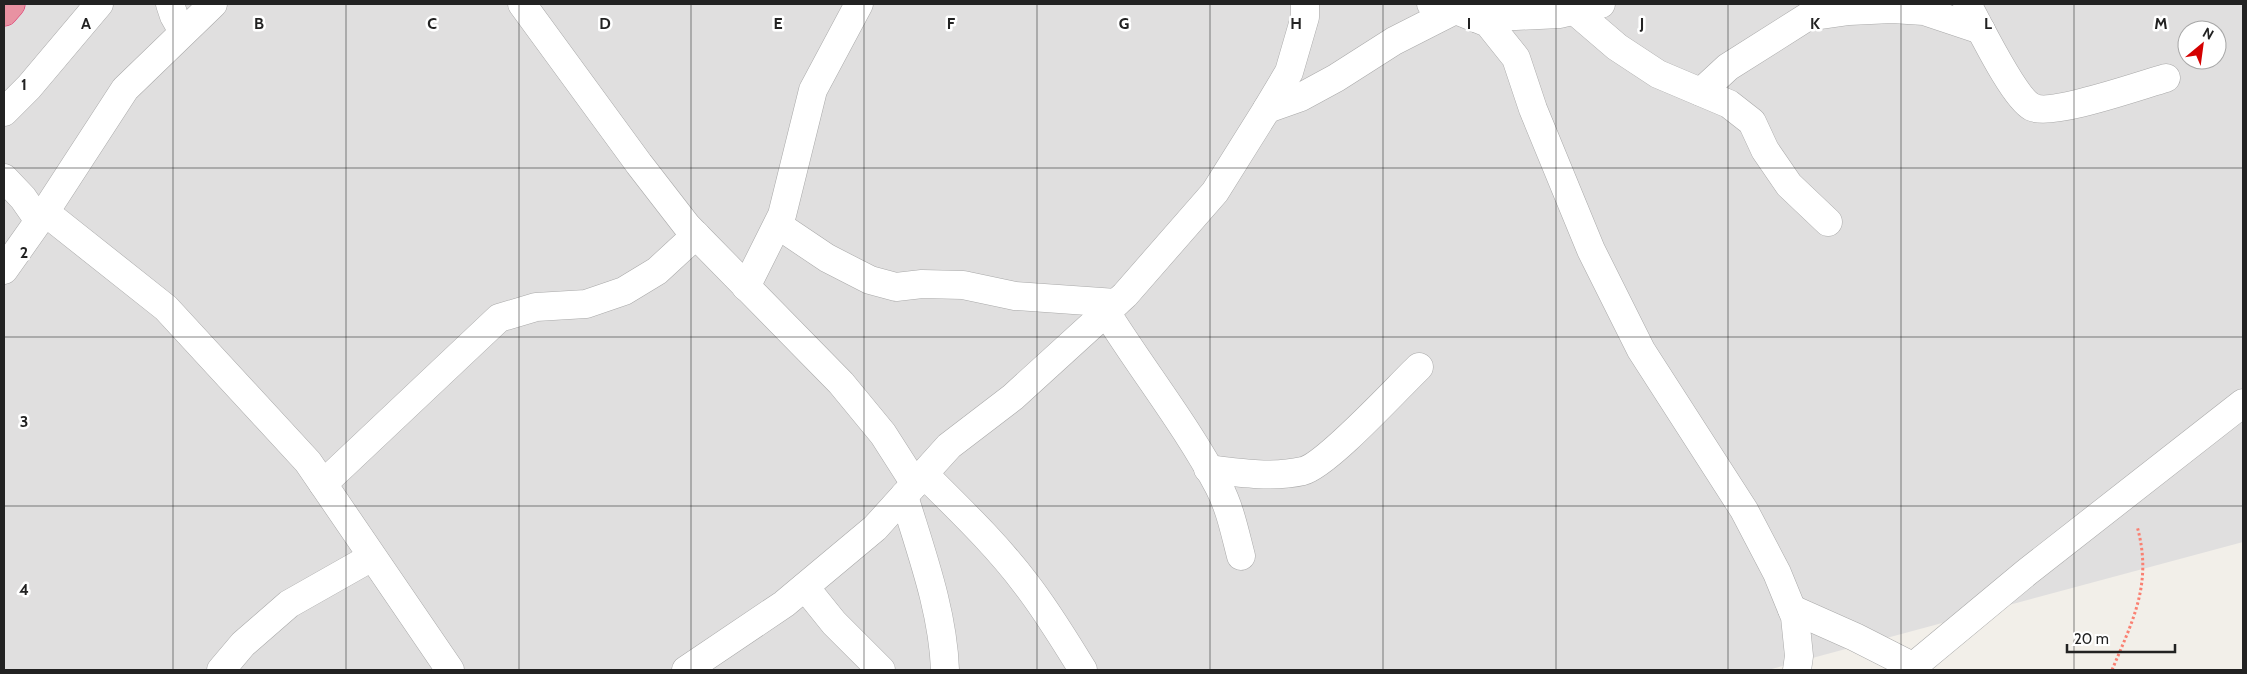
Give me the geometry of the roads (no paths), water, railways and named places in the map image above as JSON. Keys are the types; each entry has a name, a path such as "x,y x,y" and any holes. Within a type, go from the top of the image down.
{"highway":[{"path":"4,12 11,4"}],"street":[{"path":"4,112 29,87 99,4"},
{"path":"170,4 183,32"},
{"path":"4,270 42,216 124,89 213,4"},
{"path":"522,4 639,164 696,235 841,383 883,434 914,485 986,537 1025,583 1055,623 1084,670"},
{"path":"746,287 782,215 812,90 859,4"},
{"path":"686,670 784,604 875,528 949,446 1013,397 1111,308 1215,192 1289,72 1306,18 1305,4"},
{"path":"1267,109 1301,97 1394,42 1454,11 1560,14 1601,4"},
{"path":"1967,4 2011,82 2024,100 2032,107 2046,110 2054,109 2166,78"},
{"path":"1701,92 1728,67 1807,17 1829,9 1924,11 1981,30"},
{"path":"1454,11 1488,23 1516,58 1534,109 1591,250 1641,350 1744,510 1777,573 1796,616 1797,670"},
{"path":"1574,11 1617,48 1658,74 1729,104 1752,122 1765,150 1789,185 1828,222"},
{"path":"4,178 42,216 166,308 308,462 450,670"},
{"path":"778,225 844,267 870,280 896,287 922,284 963,285 1015,296 1111,308"},
{"path":"323,484 499,318 536,308 586,304 624,291 657,271 696,235"},
{"path":"1111,308 1219,488 1235,530 1240,556"},
{"path":"1208,469 1258,475 1304,471 1325,458 1419,367"},
{"path":"1792,609 1855,637 1912,668 2027,572 2243,403"},
{"path":"914,485 921,552 944,641 946,670"},
{"path":"222,670 243,644 289,604 372,557"},
{"path":"805,587 834,623 881,670"}]}
